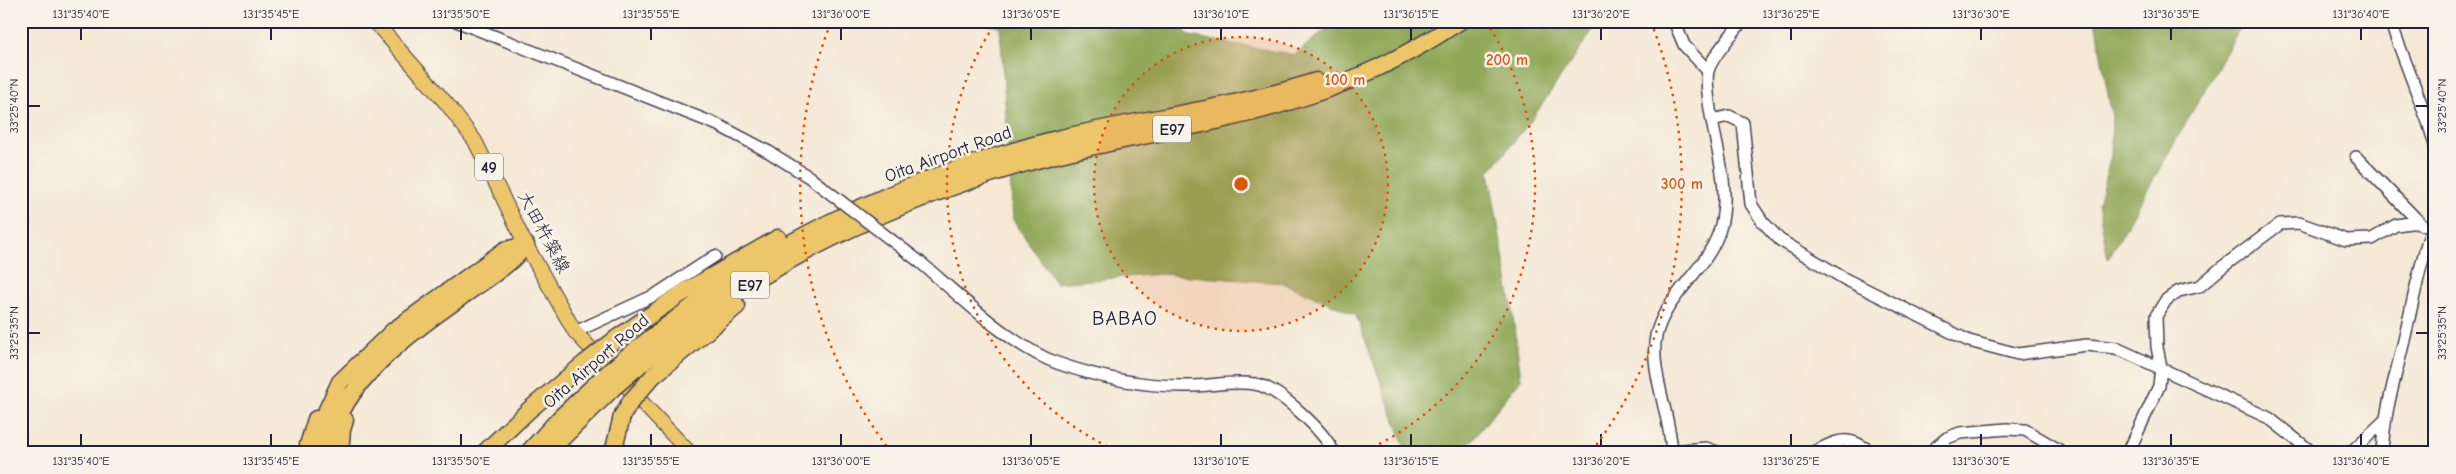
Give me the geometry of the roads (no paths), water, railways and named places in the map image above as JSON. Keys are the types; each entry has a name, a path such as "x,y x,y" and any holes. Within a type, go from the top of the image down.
{"highway":[{"name":"Oita Airport Road","path":"528,453 560,418 608,382 700,300 776,251 819,228 897,192 992,157 1058,139 1210,109 1309,84 1358,67 1446,21"},
{"name":"Oita Airport Road","path":"629,364 746,287 798,256 875,217 953,186 1025,163 1288,102 1348,82 1384,66 1460,21"},
{"path":"484,453 529,410 617,338 704,280 804,225 870,196 992,157"},
{"path":"613,453 622,416 631,401 653,376 707,329 750,296 875,217"},
{"path":"307,453 316,420 326,399 340,382 394,332 505,250 526,244"},
{"path":"327,453 332,428 343,404 357,384 438,313 513,260 526,244"},
{"path":"320,453 324,416 340,382"},
{"name":"Oita Airport Road","path":"547,453 608,382"},
{"path":"340,453 342,430 357,384"}],"main road":[{"name":"大田杵築線","path":"374,21 447,104 475,141 526,244 575,332 690,453"}],"street":[{"path":"456,21 718,125 769,152 808,178 920,262 1010,336 1035,352 1058,363 1114,378 1159,386 1257,384 1276,394 1306,418 1331,446 1334,453"},
{"path":"1674,21 1684,45 1708,71"},
{"path":"1720,453 1706,448 1672,452 1655,356 1656,336 1664,316 1712,248 1720,228 1726,201 1724,177 1712,120 1708,71 1718,53 1742,21"},
{"path":"2390,21 2435,145"},
{"path":"1712,120 1729,116 1743,123 1751,204 1762,221 1780,240 1845,279 1969,341 2018,354 2088,344 2116,348 2269,418 2313,453"},
{"path":"2356,157 2430,233"},
{"path":"2382,453 2384,421 2430,233 2435,220"},
{"path":"2128,453 2159,386 2161,367 2156,348 2156,316 2166,300 2179,290 2200,286 2280,224 2299,222 2346,240 2372,239 2396,225 2418,222"},
{"path":"575,332 655,295 716,256"},
{"path":"2350,453 2384,421"},
{"path":"1929,453 1947,438 1960,434 2007,429 2024,430 2064,453"},
{"path":"1811,453 1835,442 1852,441 1870,452 1878,453"}],"district":[{"name":"BABAO","path":"1125,318"}]}
